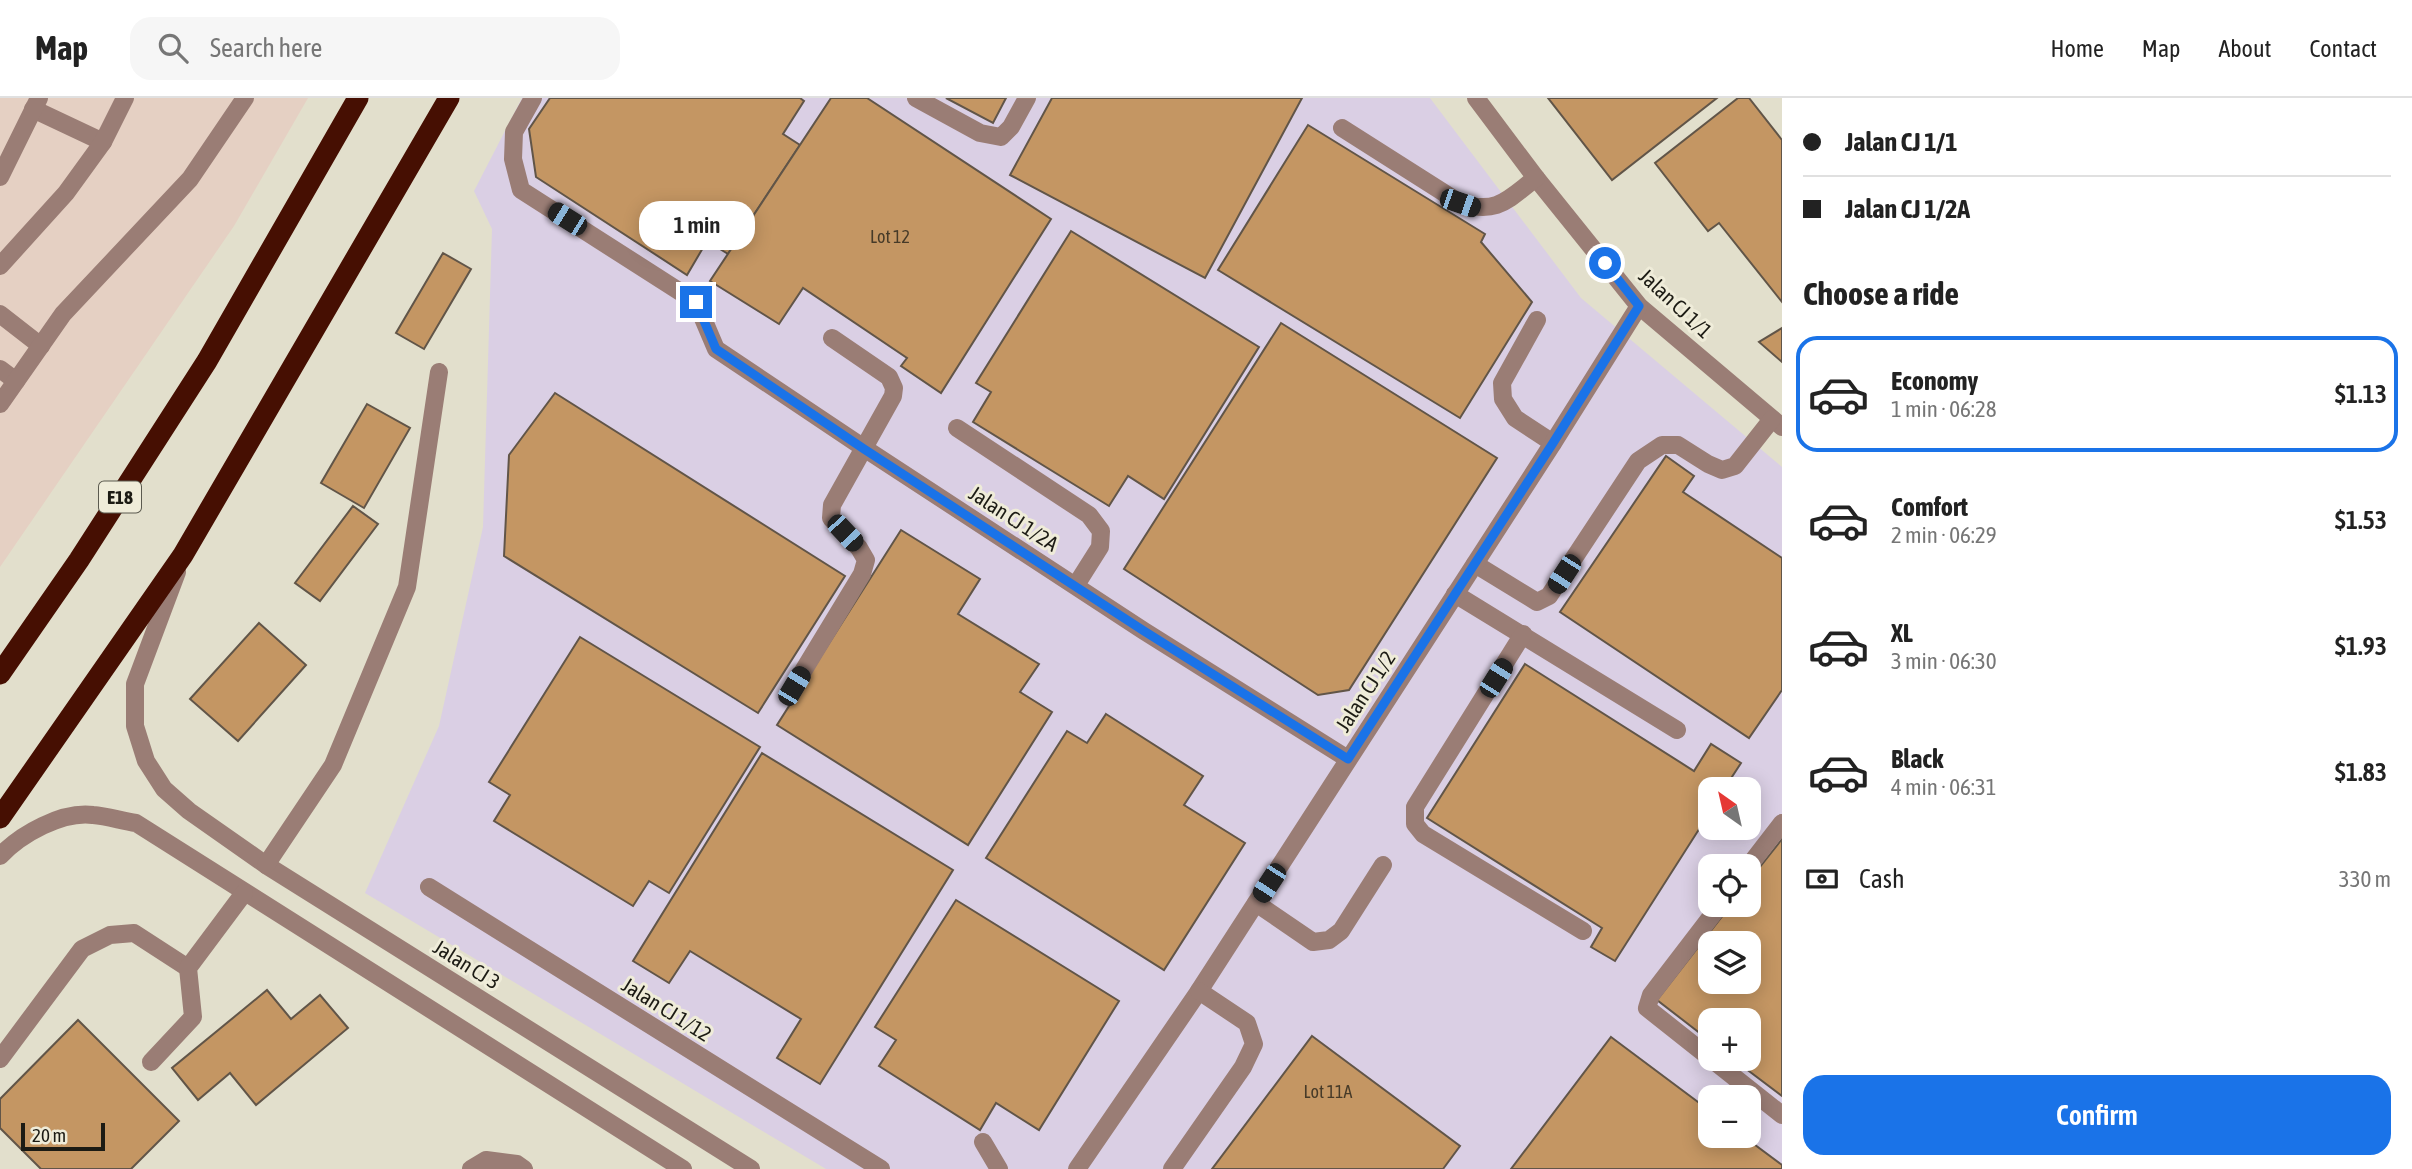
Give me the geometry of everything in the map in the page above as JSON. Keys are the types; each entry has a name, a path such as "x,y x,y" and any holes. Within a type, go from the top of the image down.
{"highway":[{"name":"E18","path":"0,674 79,560 207,361 358,98"},
{"path":"0,818 183,555 449,98"}],"street":[{"path":"2,260 66,193 103,142 125,98"},
{"path":"0,404 63,314 190,179 245,98"},
{"name":"Jalan CJ 1/2A","path":"533,98 514,132 513,159 521,190 696,302 716,349 1144,631 1348,759"},
{"path":"916,98 980,133 1001,137 1011,127 1027,98"},
{"name":"Jalan CJ 1/1","path":"1476,98 1536,178 1639,306 1777,423"},
{"path":"0,177 36,103 103,142"},
{"path":"1342,128 1460,203 1476,208 1499,206 1536,178"},
{"name":"Jalan CJ 1/2","path":"1077,1169 1199,991 1639,306"},
{"path":"0,314 41,346"},
{"path":"1537,320 1502,383 1503,399 1515,418 1553,443"},
{"path":"794,686 862,574 866,560 859,548 831,518 832,505 893,397 894,388 889,377 832,338"},
{"path":"0,369 16,382"},
{"path":"266,865 333,765 407,587 439,372"},
{"path":"1475,564 1537,602 1543,600 1549,596 1638,461 1662,445 1678,445 1722,470 1735,466 1777,423"},
{"path":"957,428 1089,515 1101,531 1100,547 1076,585"},
{"name":"Jalan CJ 3","path":"183,555 135,684 135,726 146,761 164,789 189,811 266,865 751,1169"},
{"path":"1455,594 1677,730"},
{"path":"1523,634 1415,807 1415,824 1423,834 1583,931"},
{"path":"0,856 13,842 50,822 90,814 136,823 683,1169"},
{"path":"1758,854 1782,822"},
{"path":"1256,903 1313,942 1329,940 1341,931 1383,865"},
{"name":"Jalan CJ 1/12","path":"429,887 881,1169"},
{"path":"151,1062 193,1017 188,968 244,893"},
{"path":"1711,917 1651,995 1647,1008 1782,1115"},
{"path":"0,1059 82,949 110,935 134,933 188,968"},
{"path":"1172,1169 1243,1067 1255,1044 1247,1023 1199,991"},
{"path":"983,1142 999,1169"},
{"path":"478,1164 517,1164 524,1169"}],"shaded area":[{"path":"0,98 308,98 234,226 0,567"},
{"path":"522,98 1430,98 1581,298 1782,467 1782,1169 826,1169 365,893 439,726 483,527 492,229 474,191"}],"building":[{"path":"550,98 800,98 804,101 783,134 800,145 728,254 707,241 687,275 536,177 529,129"},
{"path":"831,98 867,98 1051,219 941,393 901,366 907,358 803,288 779,324 710,281"},
{"path":"946,98 1006,98 993,123"},
{"path":"1052,98 1302,98 1205,278 1010,175"},
{"path":"1548,98 1717,98 1612,180"},
{"path":"1738,98 1749,98 1782,140 1782,302 1719,223 1708,231 1655,163"},
{"path":"1308,125 1485,234 1481,242 1532,302 1460,418 1218,270"},
{"path":"1071,231 1259,347 1164,499 1128,476 1109,506 973,422 991,392 976,383"},
{"path":"443,253 471,269 424,349 396,333"},
{"path":"1281,323 1497,458 1349,690 1318,695 1124,569"},
{"path":"1782,328 1782,362 1759,342"},
{"path":"555,393 845,576 758,713 504,556 509,455"},
{"path":"367,404 410,428 364,508 321,483"},
{"path":"1666,456 1694,476 1683,492 1782,558 1782,690 1749,738 1560,612"},
{"path":"353,506 378,524 320,601 295,583"},
{"path":"901,530 980,579 958,614 1039,664 1020,692 1052,712 968,845 777,725"},
{"path":"259,623 306,665 238,741 190,699"},
{"path":"580,637 760,747 669,893 649,881 633,906 494,821 510,795 489,782"},
{"path":"1525,664 1694,771 1711,744 1741,763 1732,777 1698,777 1698,831 1615,961 1591,947 1602,928 1427,818"},
{"path":"1106,714 1203,776 1184,805 1245,843 1164,970 986,858 1067,731 1087,743"},
{"path":"762,753 953,870 820,1084 777,1058 801,1019 690,951 669,983 633,961"},
{"path":"1782,839 1782,1096 1749,1071 1761,1071 1761,1008 1698,1008 1698,1032 1657,1000 1698,947 1698,994 1761,994 1761,931 1711,931 1722,917 1761,917 1761,866"},
{"path":"956,900 1119,1001 1039,1130 996,1103 980,1130 879,1066 896,1040 875,1027"},
{"path":"267,990 291,1019 320,995 348,1028 256,1105 230,1073 198,1100 172,1068"},
{"path":"78,1020 179,1121 131,1169 41,1169 0,1128 0,1099"},
{"path":"1312,1036 1460,1146 1443,1169 1212,1169"},
{"path":"1611,1037 1698,1102 1698,1148 1759,1148 1782,1165 1782,1169 1511,1169"}],"route":[{"path":"696,302 716,349 1144,631 1348,759 1639,306 1605,263"}]}
